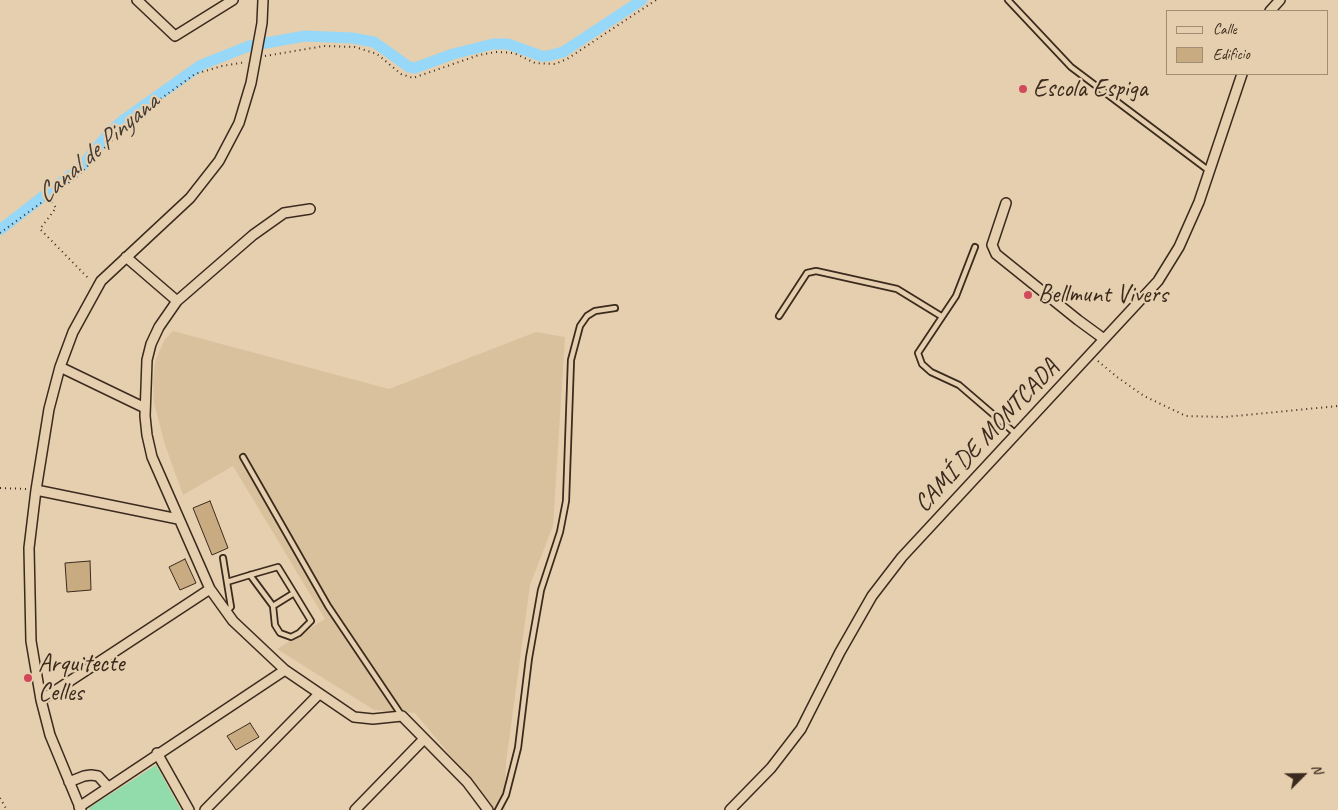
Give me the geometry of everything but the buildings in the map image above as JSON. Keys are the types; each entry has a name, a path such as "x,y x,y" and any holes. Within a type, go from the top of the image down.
{"street":[{"path":"137,0 175,36 218,4 233,0"},
{"path":"263,0 256,56 239,122 219,161 190,198 101,281 73,332 60,367 49,409 29,548 32,641 41,700 50,735 80,808 157,753 285,670"},
{"path":"1271,10 1280,0"},
{"name":"CAMÍ DE MONTCADA","path":"730,810 771,768 801,729 840,652 872,596 902,556 1158,281 1183,238 1199,202 1208,170 1242,75"},
{"path":"1006,203 992,245 996,254 1104,339"},
{"path":"310,209 284,213 253,235 177,301 159,327 151,344 147,360 145,408 147,435 152,457 210,589 233,621 285,670 354,717 373,719 402,716 467,782 483,807"},
{"path":"126,257 177,301"},
{"path":"60,367 145,408"},
{"path":"36,490 178,519"},
{"path":"41,700 210,589"},
{"path":"205,810 319,694"},
{"path":"355,810 424,739"},
{"path":"157,753 189,810"},
{"path":"69,782 91,775 98,776 108,787"}],"lane":[{"path":"1008,0 1071,67 1208,170"},
{"path":"975,247 956,296 918,353 922,364 931,372 958,385 1016,434"},
{"path":"778,316 808,273 816,271 865,284 897,289 941,316"},
{"path":"498,810 506,795 518,748 529,658 541,590 560,532 566,501 571,360 580,326 587,316 596,311 615,308"},
{"path":"242,457 328,606 402,716"},
{"path":"223,558 231,607 226,612"},
{"path":"227,582 250,575 278,567 311,621 299,633 291,637 280,633 275,626 273,606 250,575"},
{"path":"273,606 294,593"}],"path":[{"path":"0,233 79,175 130,121 196,74 256,56 324,46 355,47 377,54 401,74 413,78 496,52 514,53 535,63 555,64 567,59 656,0"},
{"path":"49,198 56,208 40,229 97,287"},
{"path":"1091,354 1117,377 1144,396 1186,416 1225,417 1338,406"},
{"path":"0,488 36,490"},
{"path":"0,798 7,810"}],"shaded area":[{"path":"173,331 389,389 536,332 565,337 553,526 530,585 506,763 505,810 496,810 415,713 374,710 277,649 325,619 233,466 183,495 165,445 154,403 155,361 165,339"}],"green space":[{"path":"156,765 181,810 90,810 89,808"}],"waterway":[{"name":"Canal de Pinyana","path":"0,230 81,167 109,133 122,121 201,65 249,46 305,36 352,38 374,42 409,67 415,68 453,54 493,44 508,44 541,56 548,56 563,52 642,0"}],"place":[{"name":"Escola Espiga","path":"1023,89"},
{"name":"Bellmunt Vivers","path":"1028,295"},
{"name":"Arquitecte Celles","path":"28,678"}]}
